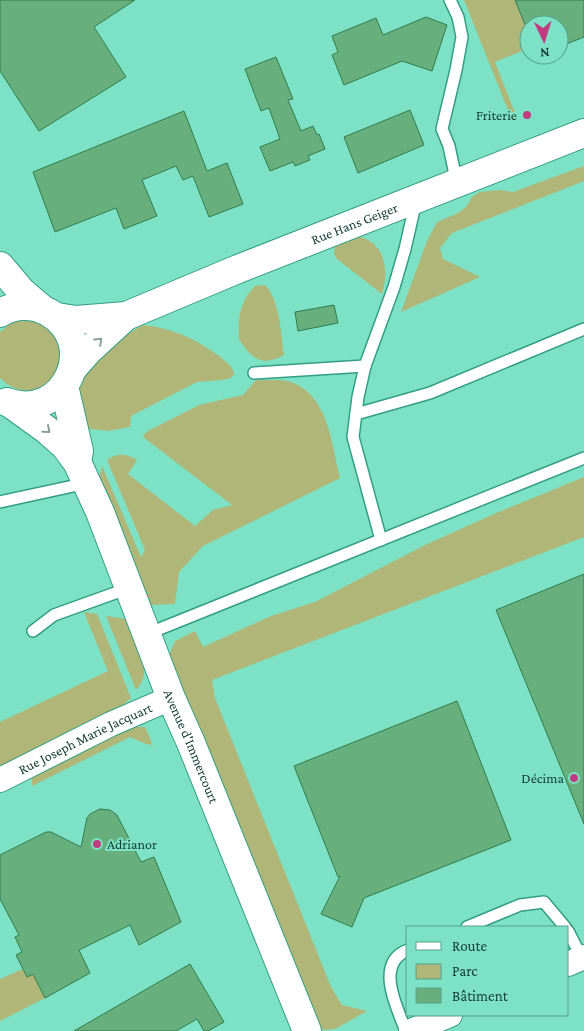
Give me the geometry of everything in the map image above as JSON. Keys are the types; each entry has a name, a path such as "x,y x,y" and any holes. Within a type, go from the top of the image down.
{"main road":[{"name":"Rue Hans Geiger","path":"0,313 18,306 30,306 76,320 126,316 238,269 584,133"},
{"path":"0,266 22,292 49,313"},
{"name":"Avenue d'Immercourt","path":"49,313 66,328 72,340 75,354 69,377 82,472"},
{"name":"Rue Hans Geiger","path":"6,401 26,406 54,397 88,351 126,316"},
{"name":"Avenue d'Immercourt","path":"6,401 47,430 65,446 82,472 171,698 191,743 307,1031"}],"street":[{"name":"Rue Joseph Marie Jacquart","path":"0,780 112,724 171,698"},
{"path":"411,1031 448,1016"}],"lane":[{"path":"450,0 458,17 462,37 442,129 449,146 457,184"},
{"path":"381,540 353,437 365,366 394,287 416,199"},
{"path":"356,414 430,393 584,330"},
{"path":"254,373 365,366"},
{"path":"147,634 584,458"},
{"path":"0,502 82,472"},
{"path":"33,631 54,615 129,588"},
{"path":"470,926 520,906 544,902 564,926"},
{"path":"569,934 578,960"},
{"path":"406,952 392,963 389,981 406,1031"}],"green space":[{"path":"464,0 515,0 521,15 519,15 519,52 495,62 515,113 510,115"},
{"path":"584,166 584,181 452,233 440,248 443,259 480,277 401,312 427,241 437,222 465,208 473,196 480,192 500,190 513,192"},
{"path":"360,237 369,241 380,252 385,268 382,294 337,259 334,254 335,246"},
{"path":"265,285 270,291 277,308 284,355 270,360 258,359 253,356 239,339 239,317 243,304 255,286"},
{"path":"19,320 36,321 51,328 62,351 57,374 49,382 37,389 17,389 0,378 0,332 11,323"},
{"path":"143,325 174,332 192,340 224,360 234,374 231,378 223,380 197,382 131,416 130,427 108,431 83,428 77,393 85,372 102,353"},
{"path":"256,380 287,381 301,387 311,396 320,407 331,435 340,478 203,546 179,572 175,604 149,605 99,478 102,466 141,557 145,550 107,460 122,455 130,456 137,460 128,474 195,526 213,510 232,505 143,437 146,432 199,405 243,395"},
{"path":"584,477 584,537 212,680 215,698 331,987 342,1005 367,1011 335,1029 322,1030 204,746 169,655 175,641 195,631 203,647 271,616 315,602 425,545"},
{"path":"84,612 97,614 131,698 123,705 0,780 0,722 108,671"},
{"path":"106,616 127,619 139,645 144,664 144,673 142,682 136,690"},
{"path":"132,727 145,727 153,745 130,737 32,786 32,776"},
{"path":"23,969 33,974 45,998 0,1021 0,979"}],"building":[{"path":"0,0 135,0 94,27 126,77 39,131 0,71"},
{"path":"515,0 584,0 584,37 569,43 569,15 521,15"},
{"path":"426,17 447,25 432,71 402,61 344,85 332,55 338,52 332,36 376,18 383,35"},
{"path":"276,57 293,99 288,100 301,131 313,126 317,135 319,134 325,149 308,156 310,160 295,166 293,162 270,171 260,147 280,139 269,108 261,111 245,69"},
{"path":"410,110 424,145 358,173 344,137"},
{"path":"184,111 207,171 227,163 243,204 209,217 193,176 183,180 176,166 142,180 157,216 124,229 116,208 55,232 33,172"},
{"path":"334,305 338,323 298,331 295,312"},
{"path":"584,574 584,824 496,610"},
{"path":"457,701 511,840 364,898 352,927 321,914 340,876 338,877 294,766"},
{"path":"100,809 110,810 117,815 141,862 154,857 181,922 139,945 130,925 79,950 90,973 45,998 33,974 27,977 16,955 22,952 15,937 19,935 0,899 0,855 46,832 51,832 81,847 87,818 90,814"},
{"path":"190,964 224,1022 208,1031 204,1031 197,1019 176,1031 74,1031"}],"place":[{"name":"Friterie","path":"527,115"},
{"name":"Décima","path":"574,778"},
{"name":"Adrianor","path":"97,844"}]}
